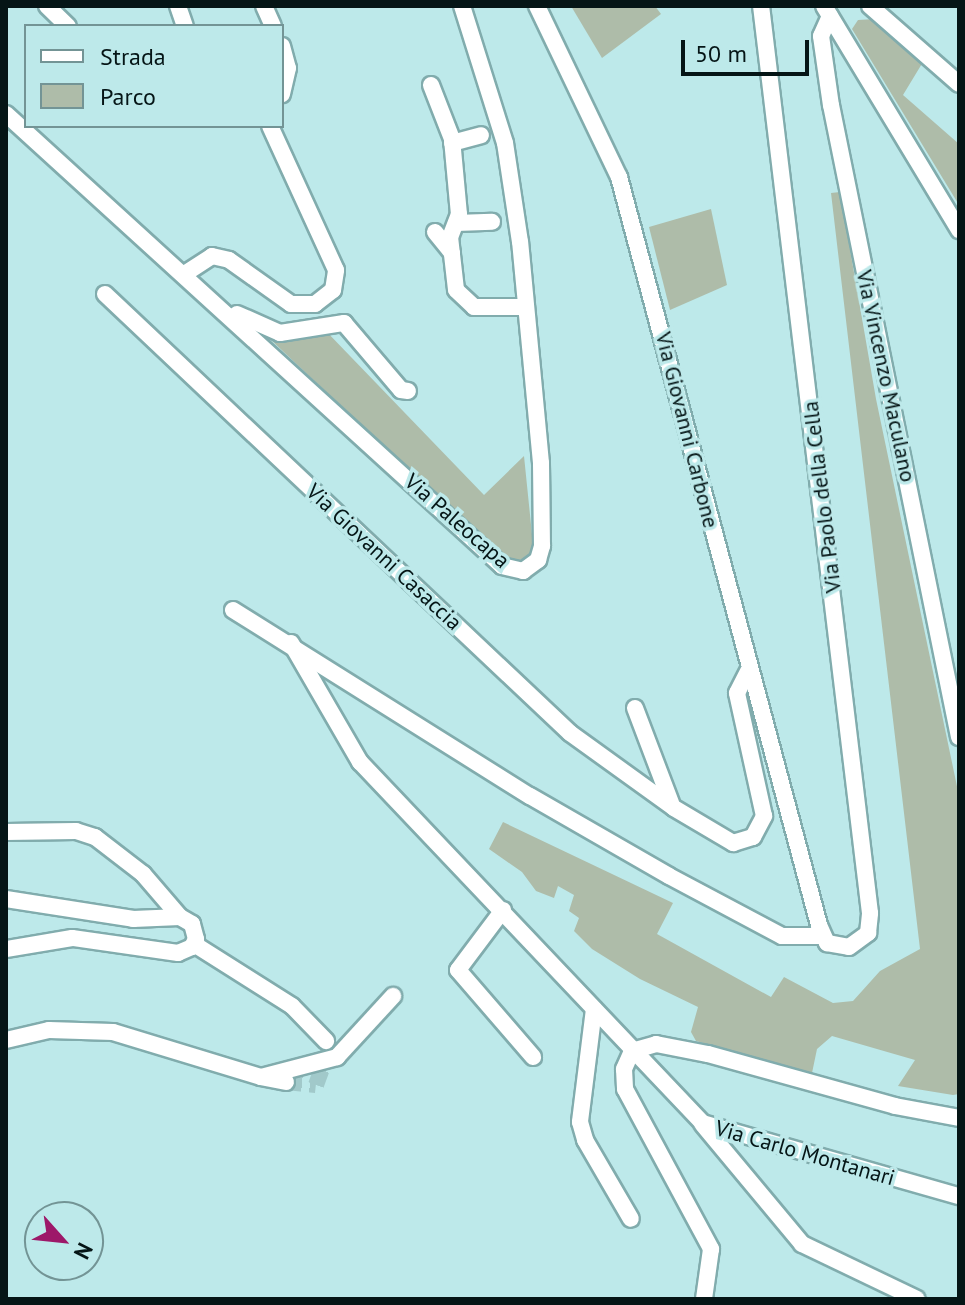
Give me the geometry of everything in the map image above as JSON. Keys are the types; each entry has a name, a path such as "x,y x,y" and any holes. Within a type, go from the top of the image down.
{"street":[{"path":"47,6 66,24"},
{"name":"Via Paleocapa","path":"6,114 228,311 502,566 517,572 534,565 542,546 541,463 505,143 462,6"},
{"name":"Via Giovanni Carbone","path":"537,6 616,168 631,212 748,671 822,936"},
{"name":"Via Paolo della Cella","path":"233,610 291,643 530,796 682,884 782,936 822,936 833,946 857,945 868,933 870,913 761,6"},
{"path":"870,6 959,84"},
{"path":"827,11 959,230"},
{"name":"Via Vincenzo Maculano","path":"827,11 821,36 831,105 959,737"},
{"path":"284,53 288,68 284,85"},
{"path":"431,85 452,143 456,223 452,253 456,290 466,304 525,307"},
{"path":"186,273 212,256 229,260 291,304 315,304 333,290 336,270 271,128"},
{"path":"452,143 481,135"},
{"path":"456,223 492,222"},
{"path":"435,232 452,253"},
{"name":"Via Giovanni Casaccia","path":"105,294 570,733 674,808 733,843 758,831 763,806 737,693 748,671"},
{"name":"Via Paleocapa","path":"228,311 280,333 340,318 401,390 408,391"},
{"name":"Via Carlo Montanari","path":"291,643 360,762 702,1123 959,1196"},
{"path":"635,708 674,808"},
{"path":"6,832 76,831 95,837 143,874 180,917 194,927 194,944"},
{"path":"6,899 133,919 180,917"},
{"path":"503,910 458,970 533,1057"},
{"path":"6,949 72,938 174,953 194,944"},
{"path":"194,944 292,1006 326,1041"},
{"path":"261,1077 337,1057 393,996"},
{"path":"594,1009 580,1122 585,1140 631,1219"},
{"path":"6,1040 49,1030 113,1032 286,1082"},
{"path":"704,1299 711,1249 625,1089 624,1069 632,1051 656,1044 708,1054 911,1110 959,1118"},
{"path":"702,1123 802,1244 917,1299"}],"green space":[{"path":"571,6 655,6 661,14 602,58"},
{"path":"875,19 923,62 903,95 959,144 959,205 852,29 858,20"},
{"path":"840,192 876,399 959,796 959,1094 953,1095 898,1086 915,1060 832,1036 817,1049 812,1073 696,1041 691,1032 698,1007 640,979 592,949 574,931 579,918 569,911 574,895 558,886 554,898 536,891 522,872 489,849 503,822 673,903 657,934 771,997 784,977 833,1003 853,1001 880,971 920,949 831,193"},
{"path":"711,209 727,285 670,310 649,227"},
{"path":"324,329 484,495 524,456 533,544 529,556 513,563 504,560 270,339"}],"tunnel":[{"path":"286,1082 316,1085 329,1049"}]}
